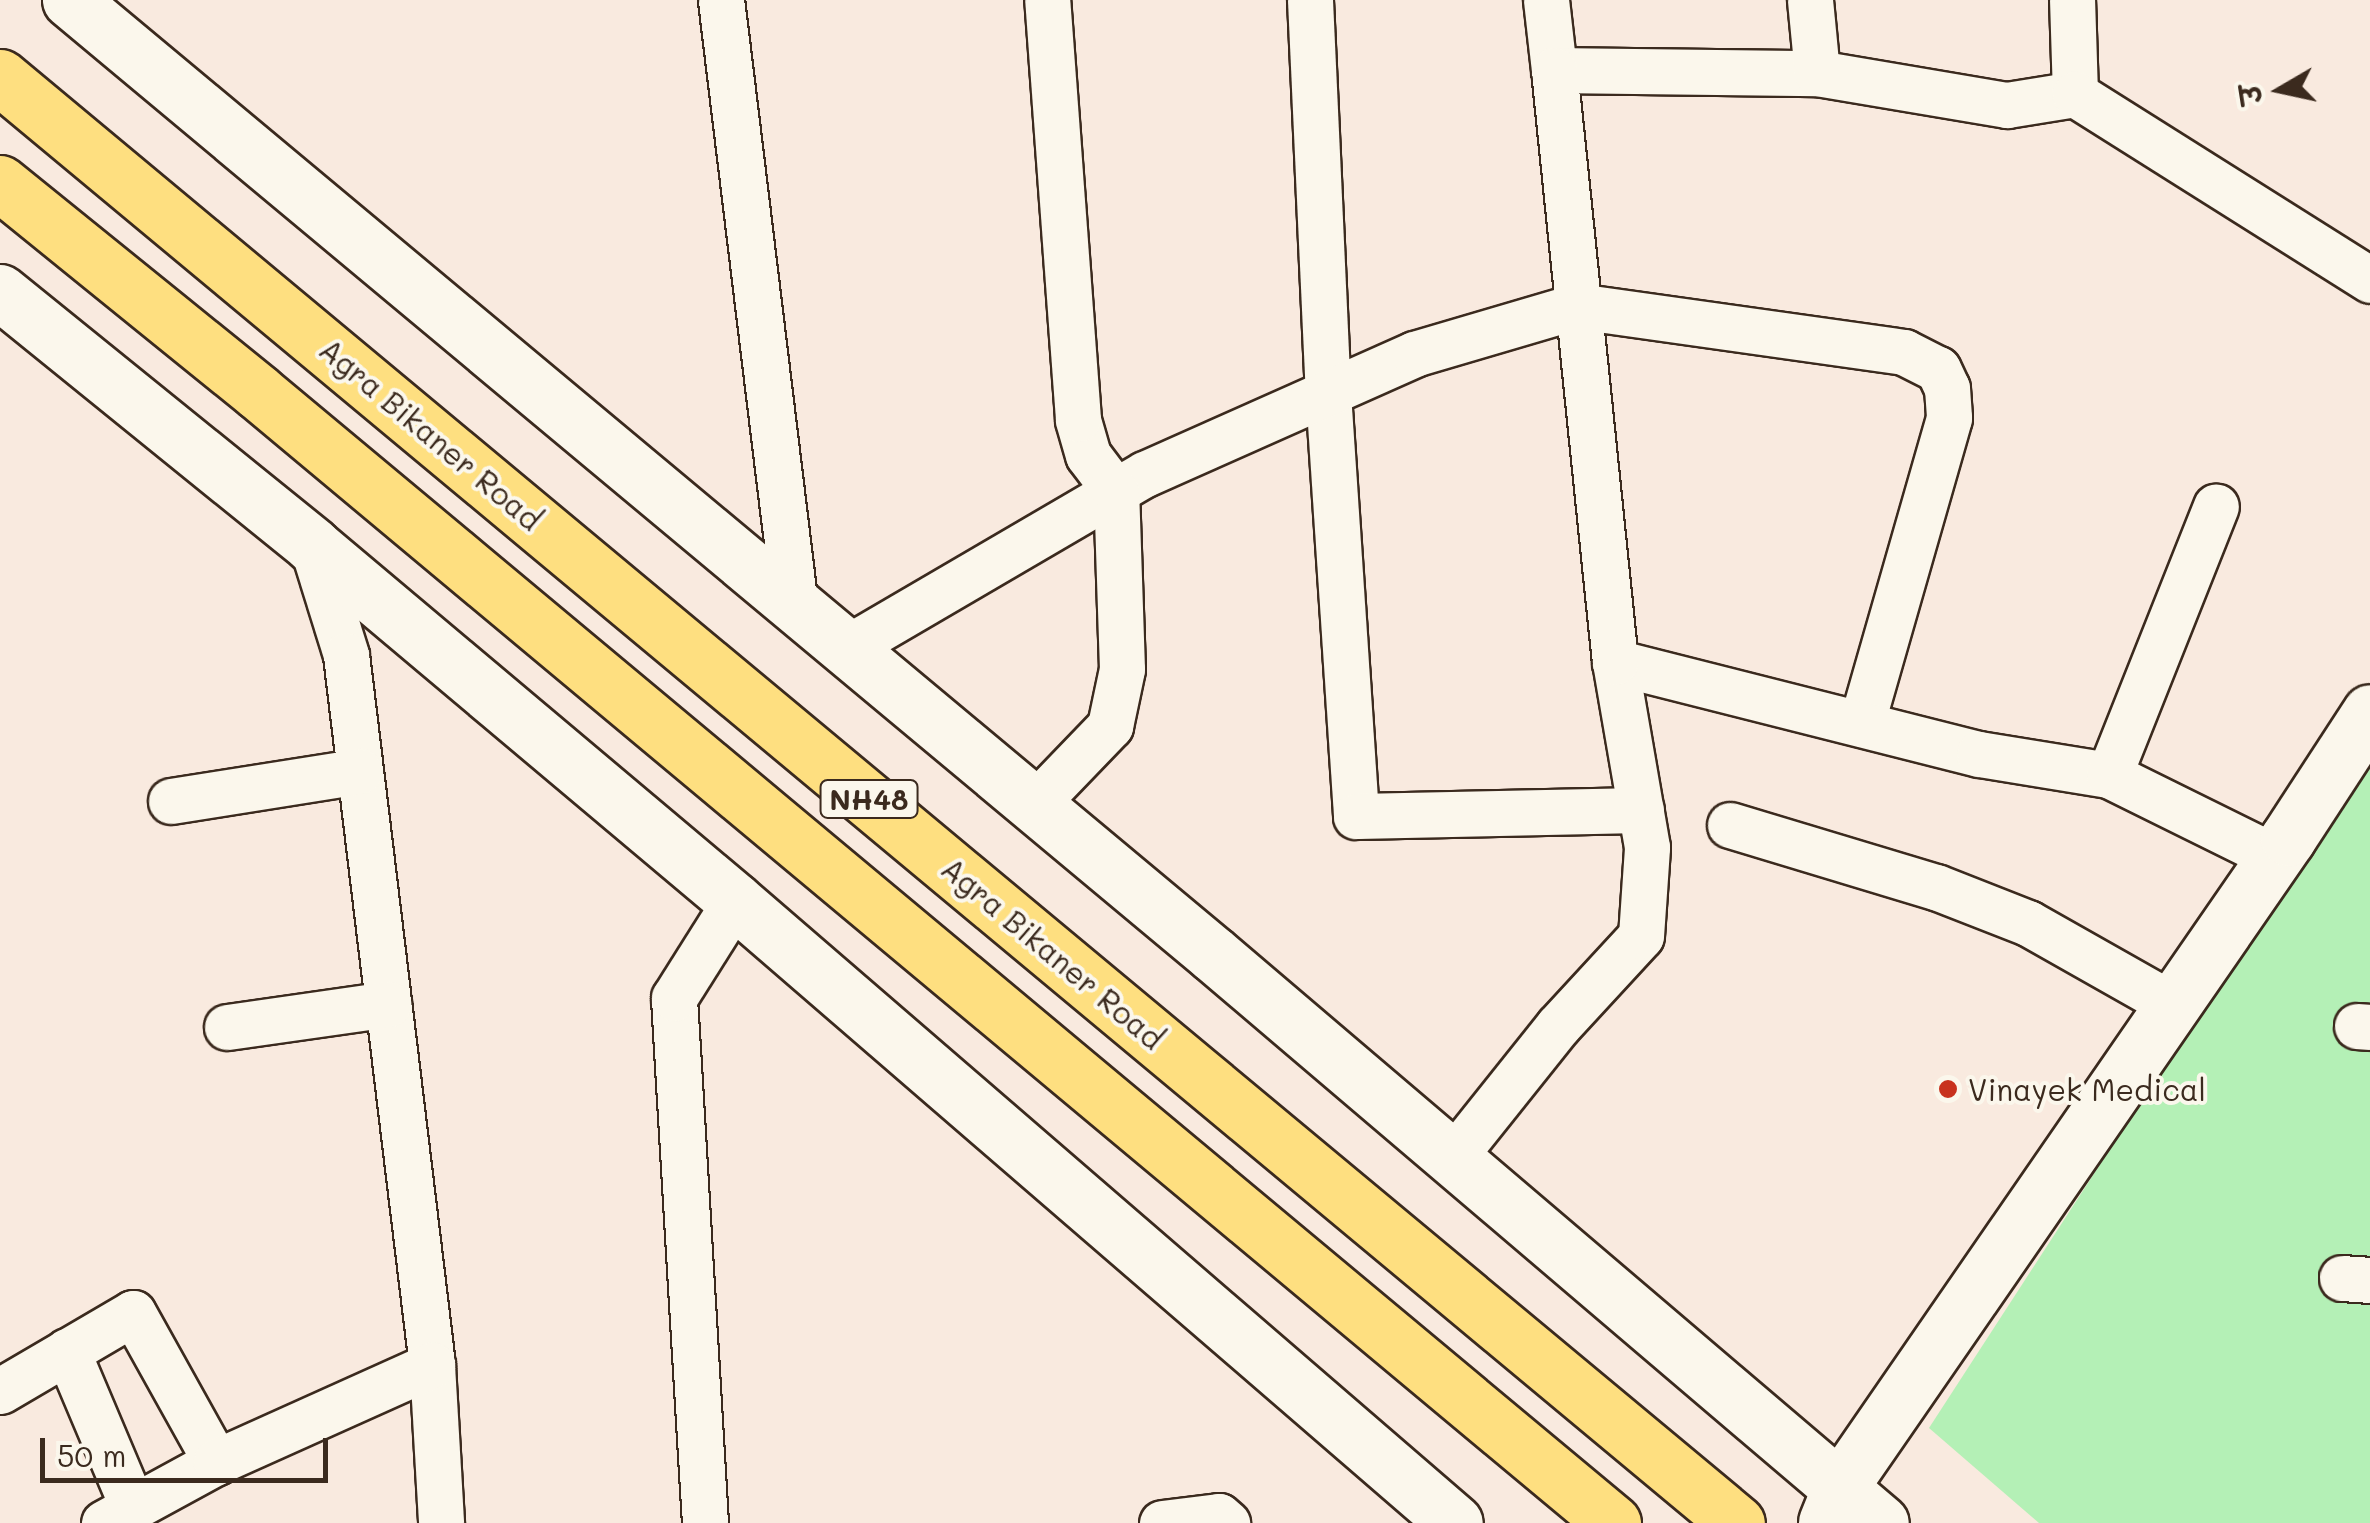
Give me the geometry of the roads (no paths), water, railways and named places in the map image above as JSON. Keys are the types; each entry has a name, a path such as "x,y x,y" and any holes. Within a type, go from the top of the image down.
{"highway":[{"name":"Agra Bikaner Road","path":"0,76 1737,1523"},
{"name":"NH48","path":"0,183 273,404 1613,1523"}],"street":[{"path":"70,0 1034,805 1451,1160 1832,1505 1882,1523"},
{"path":"721,0 795,607"},
{"path":"1034,805 1110,726 1122,669 1116,492 1088,455 1078,418 1047,0"},
{"path":"1310,0 1328,393 1356,816 1641,810"},
{"path":"1451,1160 1558,1026 1641,936 1647,847 1615,662 1546,0"},
{"path":"1810,0 1817,73"},
{"path":"2072,0 2075,94"},
{"path":"1554,70 1817,73 2007,105 2075,94 2370,280"},
{"path":"0,292 312,545 736,901 1455,1523"},
{"path":"844,649 1116,492 1414,354 1577,306 1904,352 1938,369 1947,388 1949,418 1861,724"},
{"path":"2109,775 2216,506"},
{"path":"312,545 346,656 432,1366 442,1523"},
{"path":"1615,662 1979,754 2109,775 2274,857"},
{"path":"1832,1505 2366,724"},
{"path":"171,801 360,771"},
{"path":"1730,825 1936,887 2028,923 2171,1004"},
{"path":"704,1523 674,998 736,901"},
{"path":"226,1028 388,1004"},
{"path":"0,1391 133,1313 216,1462"},
{"path":"67,1352 118,1515 216,1462 432,1366"},
{"path":"1162,1523 1219,1516 1227,1523"}],"place":[{"name":"Vinayek Medical","path":"1948,1089"}]}
